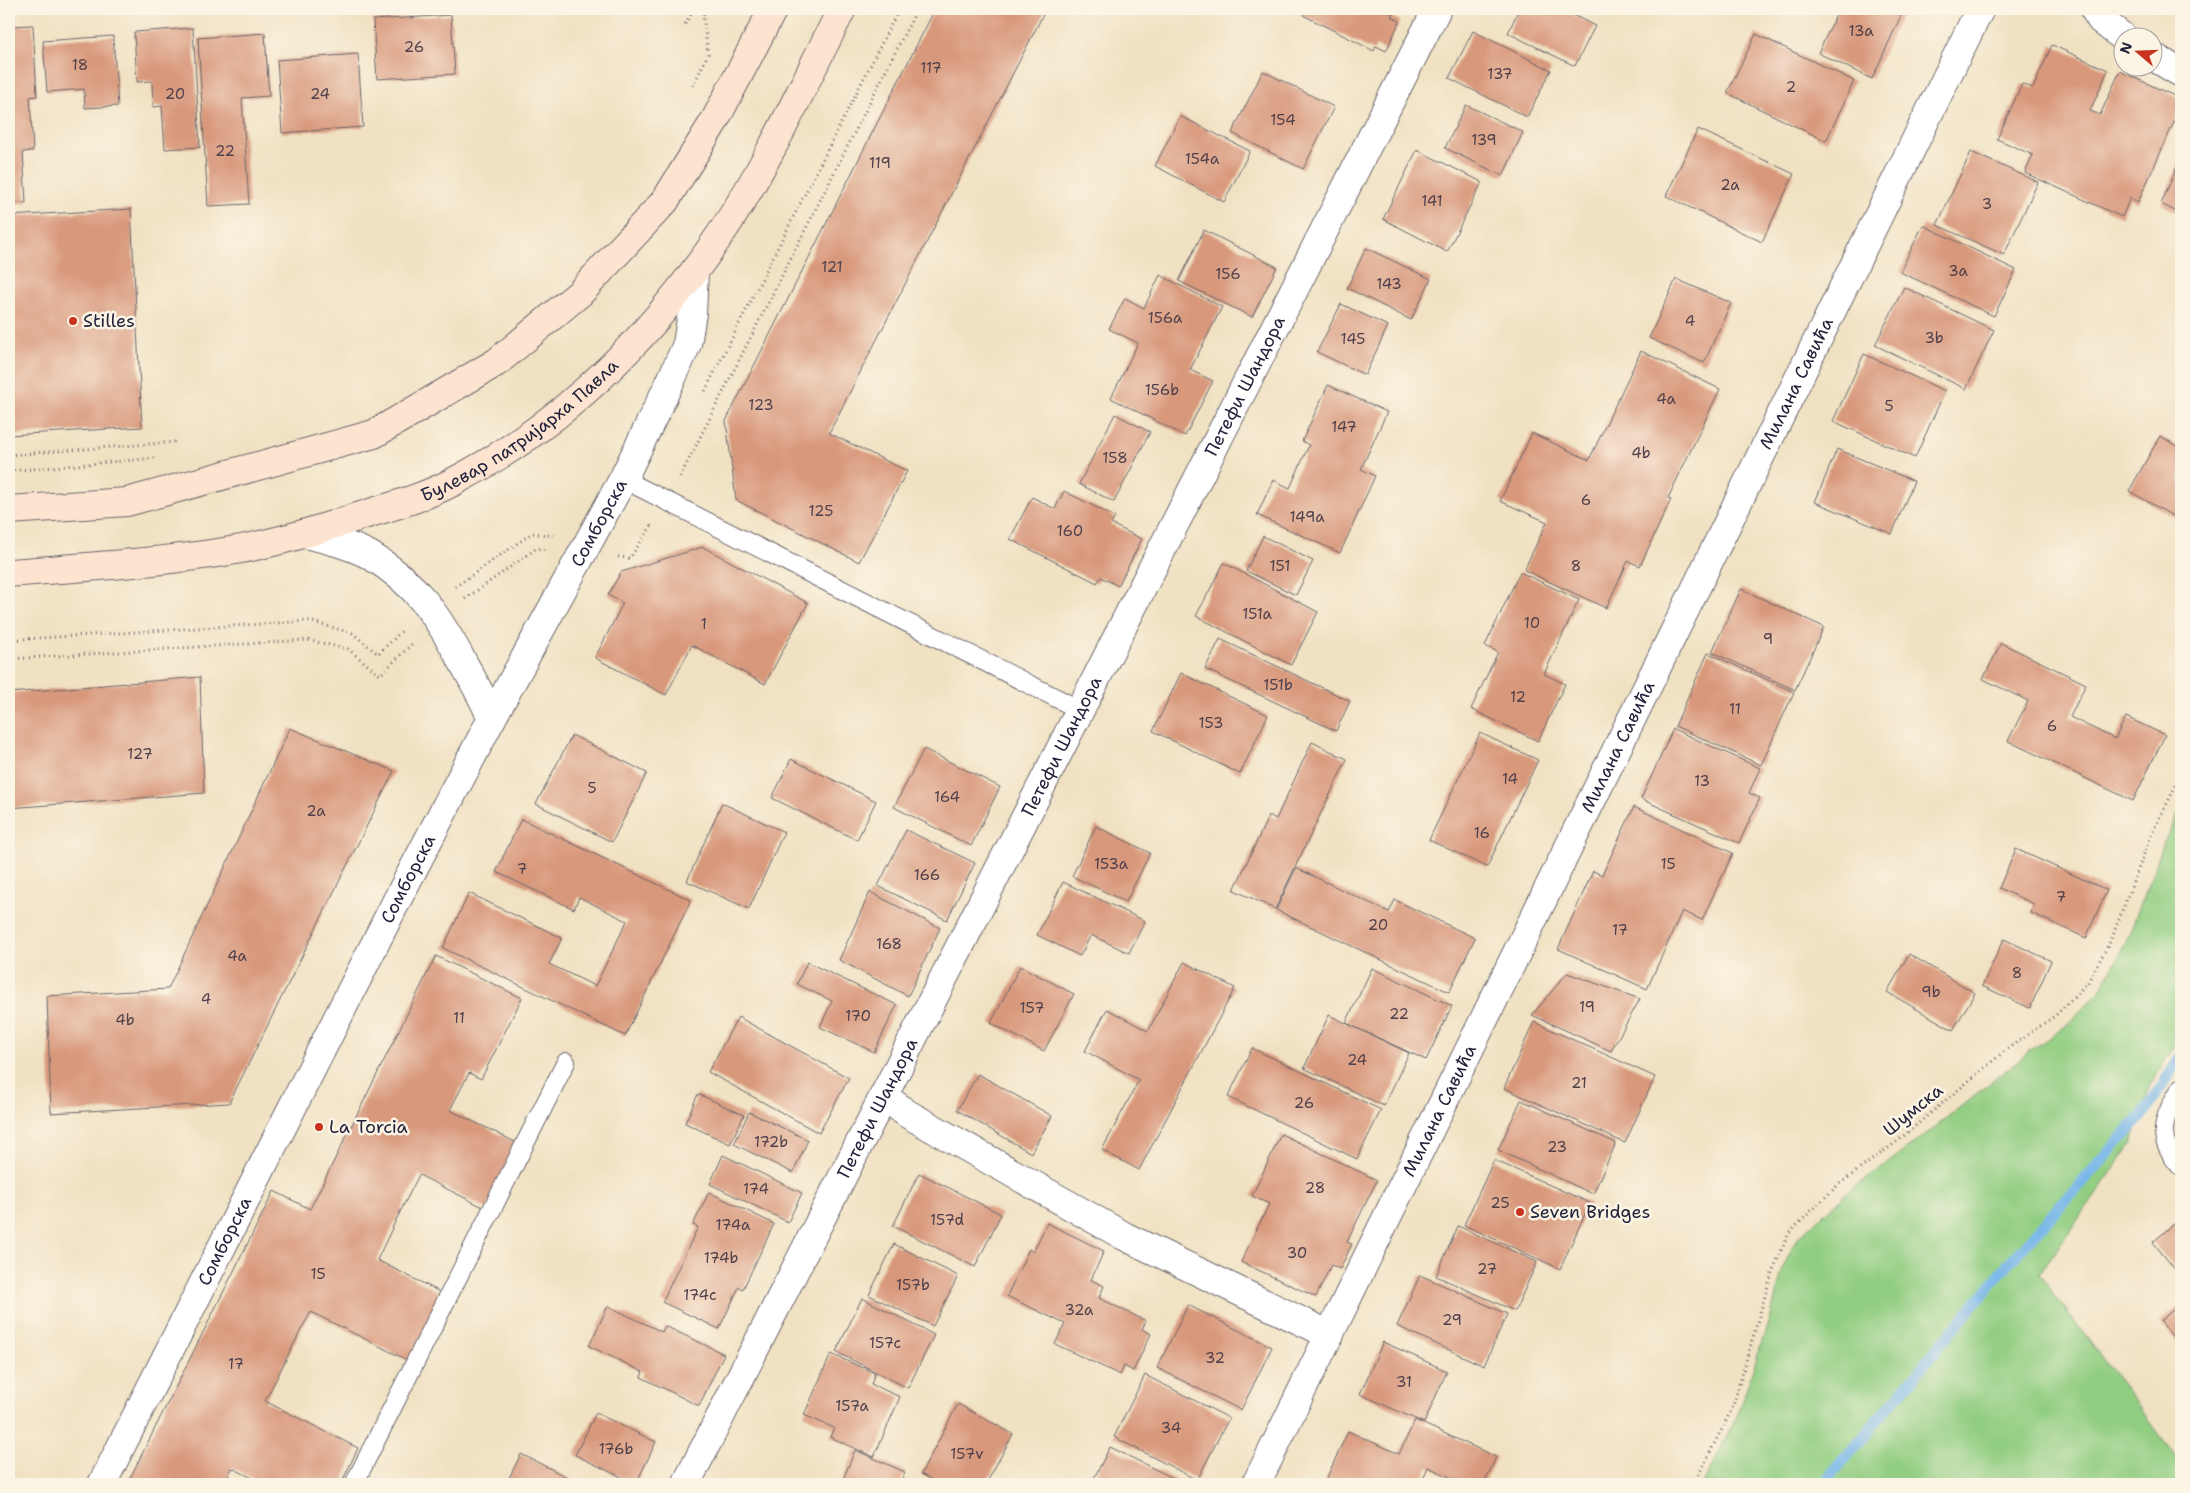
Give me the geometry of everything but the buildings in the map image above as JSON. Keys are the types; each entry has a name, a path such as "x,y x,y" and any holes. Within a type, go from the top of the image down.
{"main road":[{"path":"9,510 127,502 374,434 497,362 580,293 665,201 715,120 773,9"},
{"name":"Булевар патријарха Павла","path":"9,573 163,561 233,550 306,534 407,501 452,483 514,445 577,399 621,359 661,316 725,228 769,153 842,9"}],"street":[{"name":"Петефи Шандора","path":"686,1484 1436,9"},
{"name":"Милана Савића","path":"1256,1484 1980,9"},
{"path":"2094,9 2101,20 2112,29"},
{"path":"2162,62 2181,73"},
{"name":"Сомборска","path":"102,1484 492,718 623,479 687,344 692,312 694,272"},
{"path":"306,534 343,544 370,555 395,572 434,612 480,691 492,718"},
{"path":"884,1096 906,1113 1124,1236 1330,1335"}],"lane":[{"path":"623,479 1080,710"},
{"path":"354,1484 566,1062"},
{"path":"2181,1088 2169,1107 2164,1131 2170,1152 2181,1167"}],"path":[{"path":"686,24 694,9"},
{"path":"691,88 708,54 702,15 706,9"},
{"path":"702,397 899,9"},
{"path":"9,640 309,621 352,633 378,654 434,612 532,533 630,558 667,501 917,9"},
{"path":"9,455 174,442"},
{"path":"9,471 162,457"},
{"path":"9,659 307,640 348,649 380,675 434,612 537,548 586,548"},
{"name":"Шумска","path":"1694,1484 1732,1409 1772,1272 1789,1233 1838,1184 1894,1143 2007,1049 2056,1015 2088,982 2111,940 2152,833 2181,776"}],"green space":[{"path":"2181,809 2181,1035 2150,1085 2131,1145 2039,1274 2181,1463 2181,1484 1703,1484 1739,1412 1772,1311 1783,1268 1797,1238 1848,1192 1915,1143 2030,1051 2067,1025 2100,990 2127,939 2166,838"}],"waterway":[{"path":"1824,1484 2008,1264 2144,1113 2181,1056"}],"place":[{"name":"Stilles","path":"73,321"},
{"name":"La Torcia","path":"319,1127"},
{"name":"Seven Bridges","path":"1520,1212"}]}
